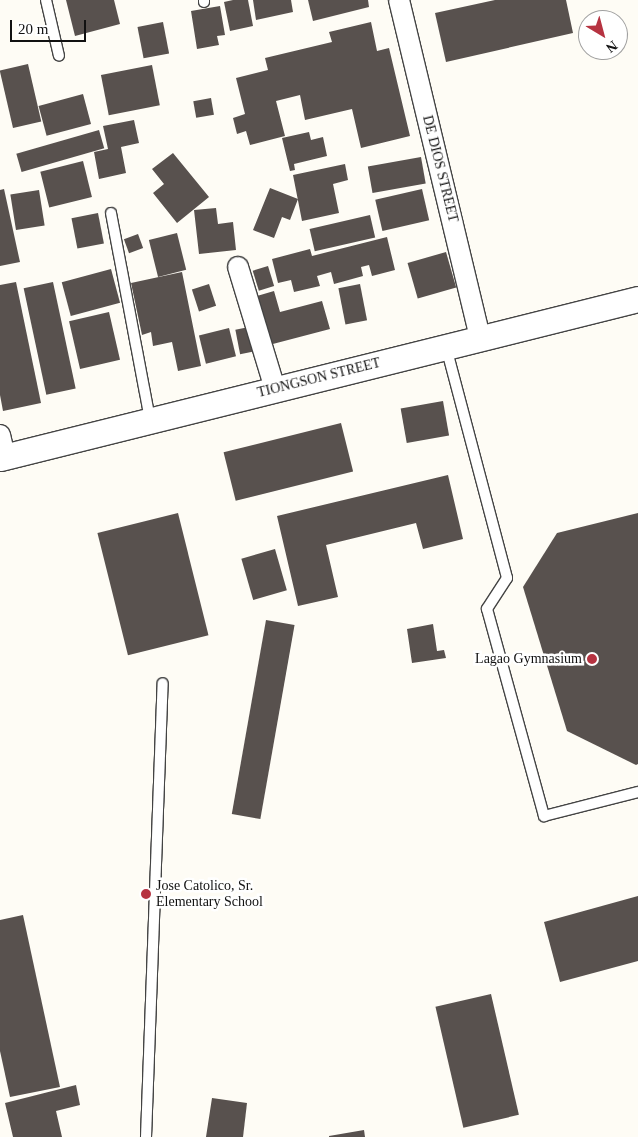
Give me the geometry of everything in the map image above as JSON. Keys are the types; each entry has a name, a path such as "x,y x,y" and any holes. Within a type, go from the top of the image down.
{"street":[{"name":"DE DIOS STREET","path":"399,0 480,338"},
{"path":"238,267 275,389"},
{"name":"TIONGSON STREET","path":"2,450 150,420 638,299"}],"lane":[{"path":"46,0 59,56"},
{"path":"111,213 150,420"},
{"path":"446,347 507,578 487,609 544,816 638,792"},
{"path":"146,1137 163,683"}],"building":[{"path":"66,0 114,0 120,24 75,36"},
{"path":"248,0 253,26 230,31 224,2"},
{"path":"253,0 291,0 293,12 256,20"},
{"path":"308,0 368,0 369,7 313,21"},
{"path":"495,0 566,0 573,33 446,62 435,13"},
{"path":"220,6 225,35 217,36 219,45 197,49 191,11"},
{"path":"163,22 169,53 144,58 137,27"},
{"path":"371,22 377,51 389,48 410,136 361,148 352,109 305,120 300,95 276,101 285,136 250,145 246,131 237,134 233,118 245,114 236,78 268,70 265,58 332,42 329,32"},
{"path":"28,64 41,121 13,128 0,70"},
{"path":"152,65 160,105 109,115 101,75"},
{"path":"83,94 91,124 47,136 39,106"},
{"path":"211,98 214,115 196,118 193,101"},
{"path":"134,120 139,143 121,147 126,173 99,179 94,152 108,149 103,126"},
{"path":"99,130 104,148 22,172 16,154"},
{"path":"309,132 311,140 323,137 327,156 294,164 295,170 290,171 282,138"},
{"path":"173,153 209,197 177,223 153,193 164,184 152,169"},
{"path":"421,157 426,184 373,193 368,166"},
{"path":"83,161 92,197 49,208 40,172"},
{"path":"345,164 348,180 333,184 339,213 302,221 293,175"},
{"path":"270,188 298,199 290,220 282,217 274,238 253,230"},
{"path":"4,189 20,262 0,266 0,190"},
{"path":"422,189 429,220 382,231 375,200"},
{"path":"39,190 45,226 16,230 10,195"},
{"path":"216,208 218,224 233,222 236,250 199,254 194,210"},
{"path":"98,213 104,243 77,249 71,218"},
{"path":"370,215 375,237 315,251 310,229"},
{"path":"177,233 186,270 158,277 149,240"},
{"path":"138,234 143,248 129,253 124,239"},
{"path":"387,237 395,270 372,276 369,265 361,267 363,276 334,284 331,272 317,276 320,286 294,292 291,280 278,283 272,259 310,249 312,256"},
{"path":"446,252 456,288 418,299 408,263"},
{"path":"268,266 274,286 259,291 253,271"},
{"path":"111,269 120,303 71,316 62,282"},
{"path":"182,272 201,366 178,371 172,342 153,346 151,332 142,335 131,283"},
{"path":"16,282 41,403 3,411 0,395 0,285"},
{"path":"53,282 76,389 46,395 24,288"},
{"path":"209,284 216,306 199,311 192,290"},
{"path":"360,284 367,320 345,325 338,288"},
{"path":"274,291 280,312 322,301 330,329 269,345 257,296"},
{"path":"109,312 120,360 80,369 69,321"},
{"path":"254,326 259,351 240,354 235,330"},
{"path":"229,328 236,356 206,364 199,335"},
{"path":"443,401 449,435 407,443 401,408"},
{"path":"341,423 353,472 236,501 224,452"},
{"path":"448,475 463,539 423,549 416,523 326,545 338,597 298,606 277,516"},
{"path":"178,513 208,635 128,655 97,533"},
{"name":"Lagao Gymnasium","path":"638,513 638,764 636,765 567,731 523,587 557,533"},
{"path":"275,549 287,590 253,600 241,559"},
{"path":"266,620 295,625 260,819 232,814"},
{"path":"433,624 437,651 444,650 446,658 412,663 407,629"},
{"path":"638,896 638,961 560,982 544,922"},
{"path":"23,915 60,1087 10,1097 0,1051 0,920"},
{"path":"491,994 519,1115 463,1128 435,1007"},
{"path":"76,1085 80,1105 56,1111 62,1137 13,1137 5,1103"},
{"path":"212,1098 247,1103 243,1137 206,1137"},
{"path":"364,1130 365,1137 329,1137 329,1136"}],"place":[{"name":"Lagao Gymnasium","path":"592,659"},
{"name":"Jose Catolico, Sr. Elementary School","path":"146,894"}]}
